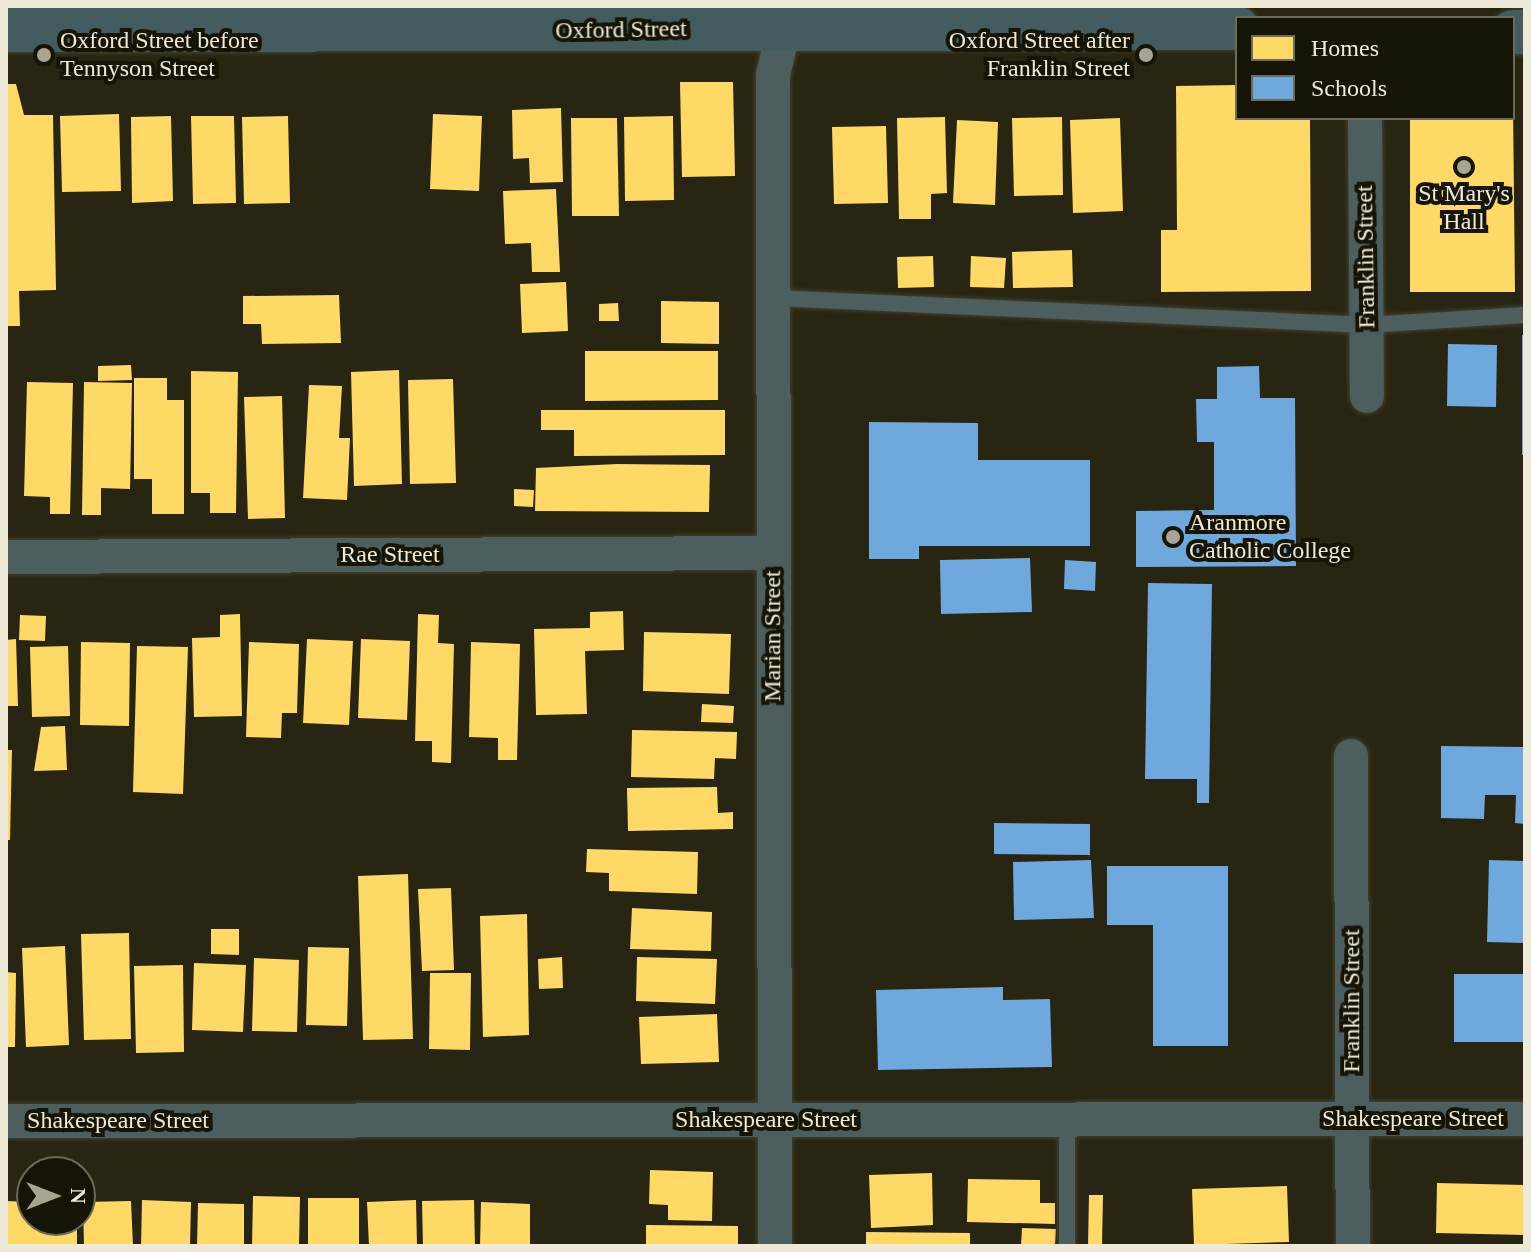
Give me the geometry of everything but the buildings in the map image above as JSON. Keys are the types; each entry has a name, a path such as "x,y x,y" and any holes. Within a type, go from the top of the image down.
{"main road":[{"name":"Oxford Street","path":"6,30 291,20 786,17 1235,28"}],"street":[{"name":"Marian Street","path":"775,1246 773,75 786,17"},
{"name":"Franklin Street","path":"1365,120 1367,396"},
{"name":"Rae Street","path":"6,557 773,553"},
{"name":"Franklin Street","path":"1351,756 1353,1246"},
{"name":"Shakespeare Street","path":"6,1121 1525,1119"}],"lane":[{"path":"773,298 1367,325 1525,315"},
{"path":"1067,1120 1067,1246"}],"place":[{"name":"Oxford Street before Tennyson Street","path":"44,55"},
{"name":"Oxford Street after Franklin Street","path":"1146,55"},
{"name":"St Mary's Hall","path":"1464,167"},
{"name":"Aranmore Catholic College","path":"1173,537"}]}
